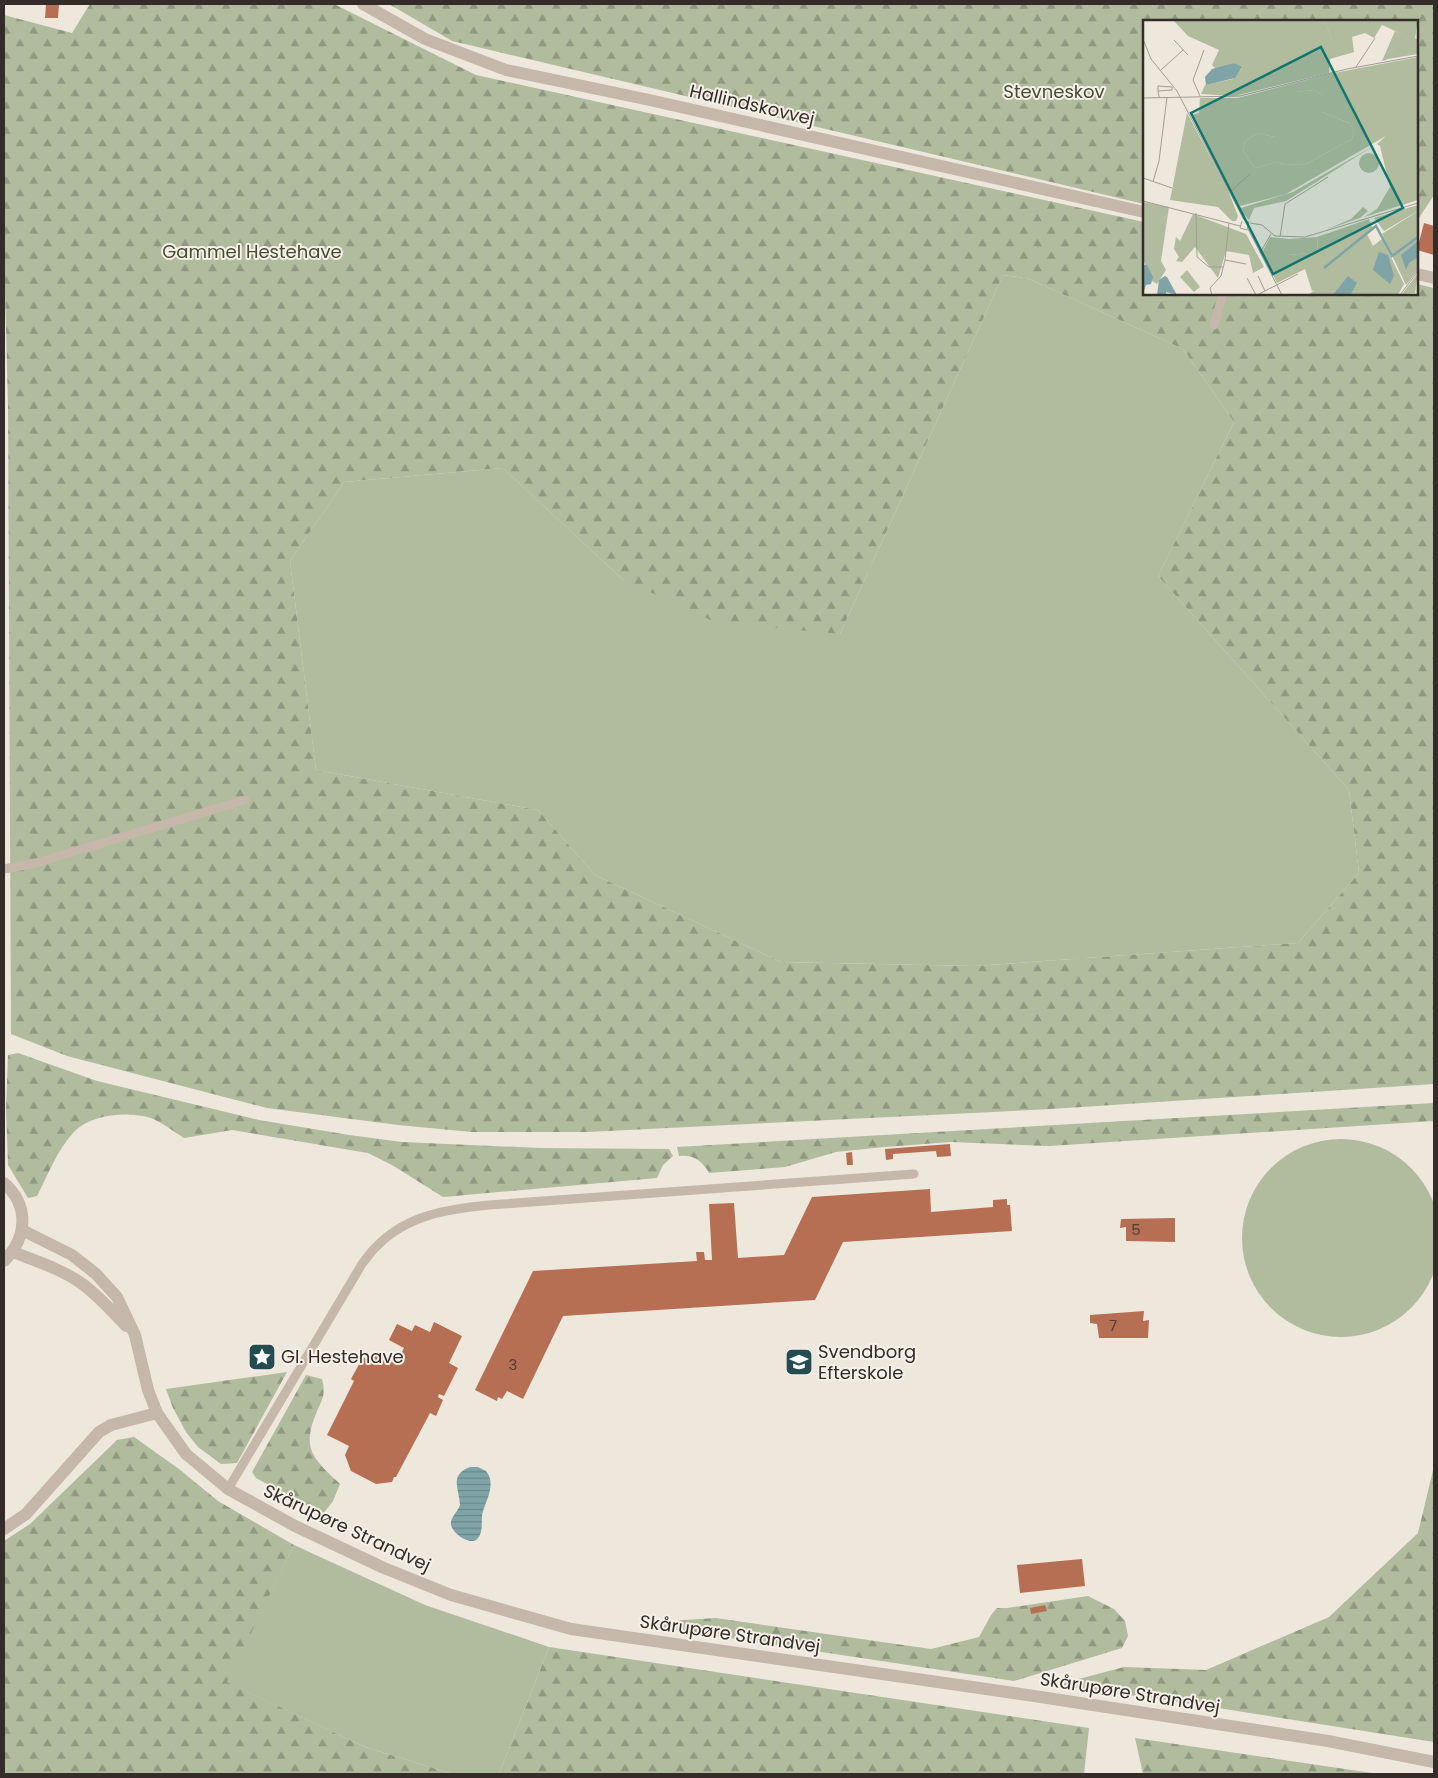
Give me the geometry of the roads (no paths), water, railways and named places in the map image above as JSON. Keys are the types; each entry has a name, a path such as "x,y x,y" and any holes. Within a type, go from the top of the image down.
{"street":[{"name":"Hallindskovvej","path":"363,4 425,38 506,70 664,103 1143,212"},
{"path":"1418,274 1434,278"},
{"path":"4,1183 15,1196 22,1218 22,1230 19,1241 13,1252 4,1261"},
{"name":"Skårupøre Strandvej","path":"22,1230 72,1255 96,1274 117,1297 135,1335 148,1390 157,1413 186,1454 228,1489 295,1526 384,1568 451,1595 571,1629 1328,1741 1434,1762"},
{"path":"13,1252 58,1270 81,1282 101,1299 135,1335"},
{"path":"4,1529 26,1514 99,1432 111,1424 157,1413"}],"lane":[{"path":"1214,324 1223,295"},
{"path":"4,869 36,863 246,800"},
{"path":"228,1489 362,1264 377,1246 396,1230 420,1217 454,1209 489,1205 914,1174"}],"water":[{"path":"470,1467 478,1467 486,1471 490,1481 488,1496 482,1514 480,1534 473,1541 464,1539 451,1526 451,1522 460,1505 457,1478 459,1474"}],"place":[{"name":"Gl. Hestehave","path":"262,1357"},
{"name":"Svendborg Efterskole","path":"799,1362"}],"park label":[{"name":"Stevneskov","path":"1054,92"},
{"name":"Gammel Hestehave","path":"252,252"}]}
